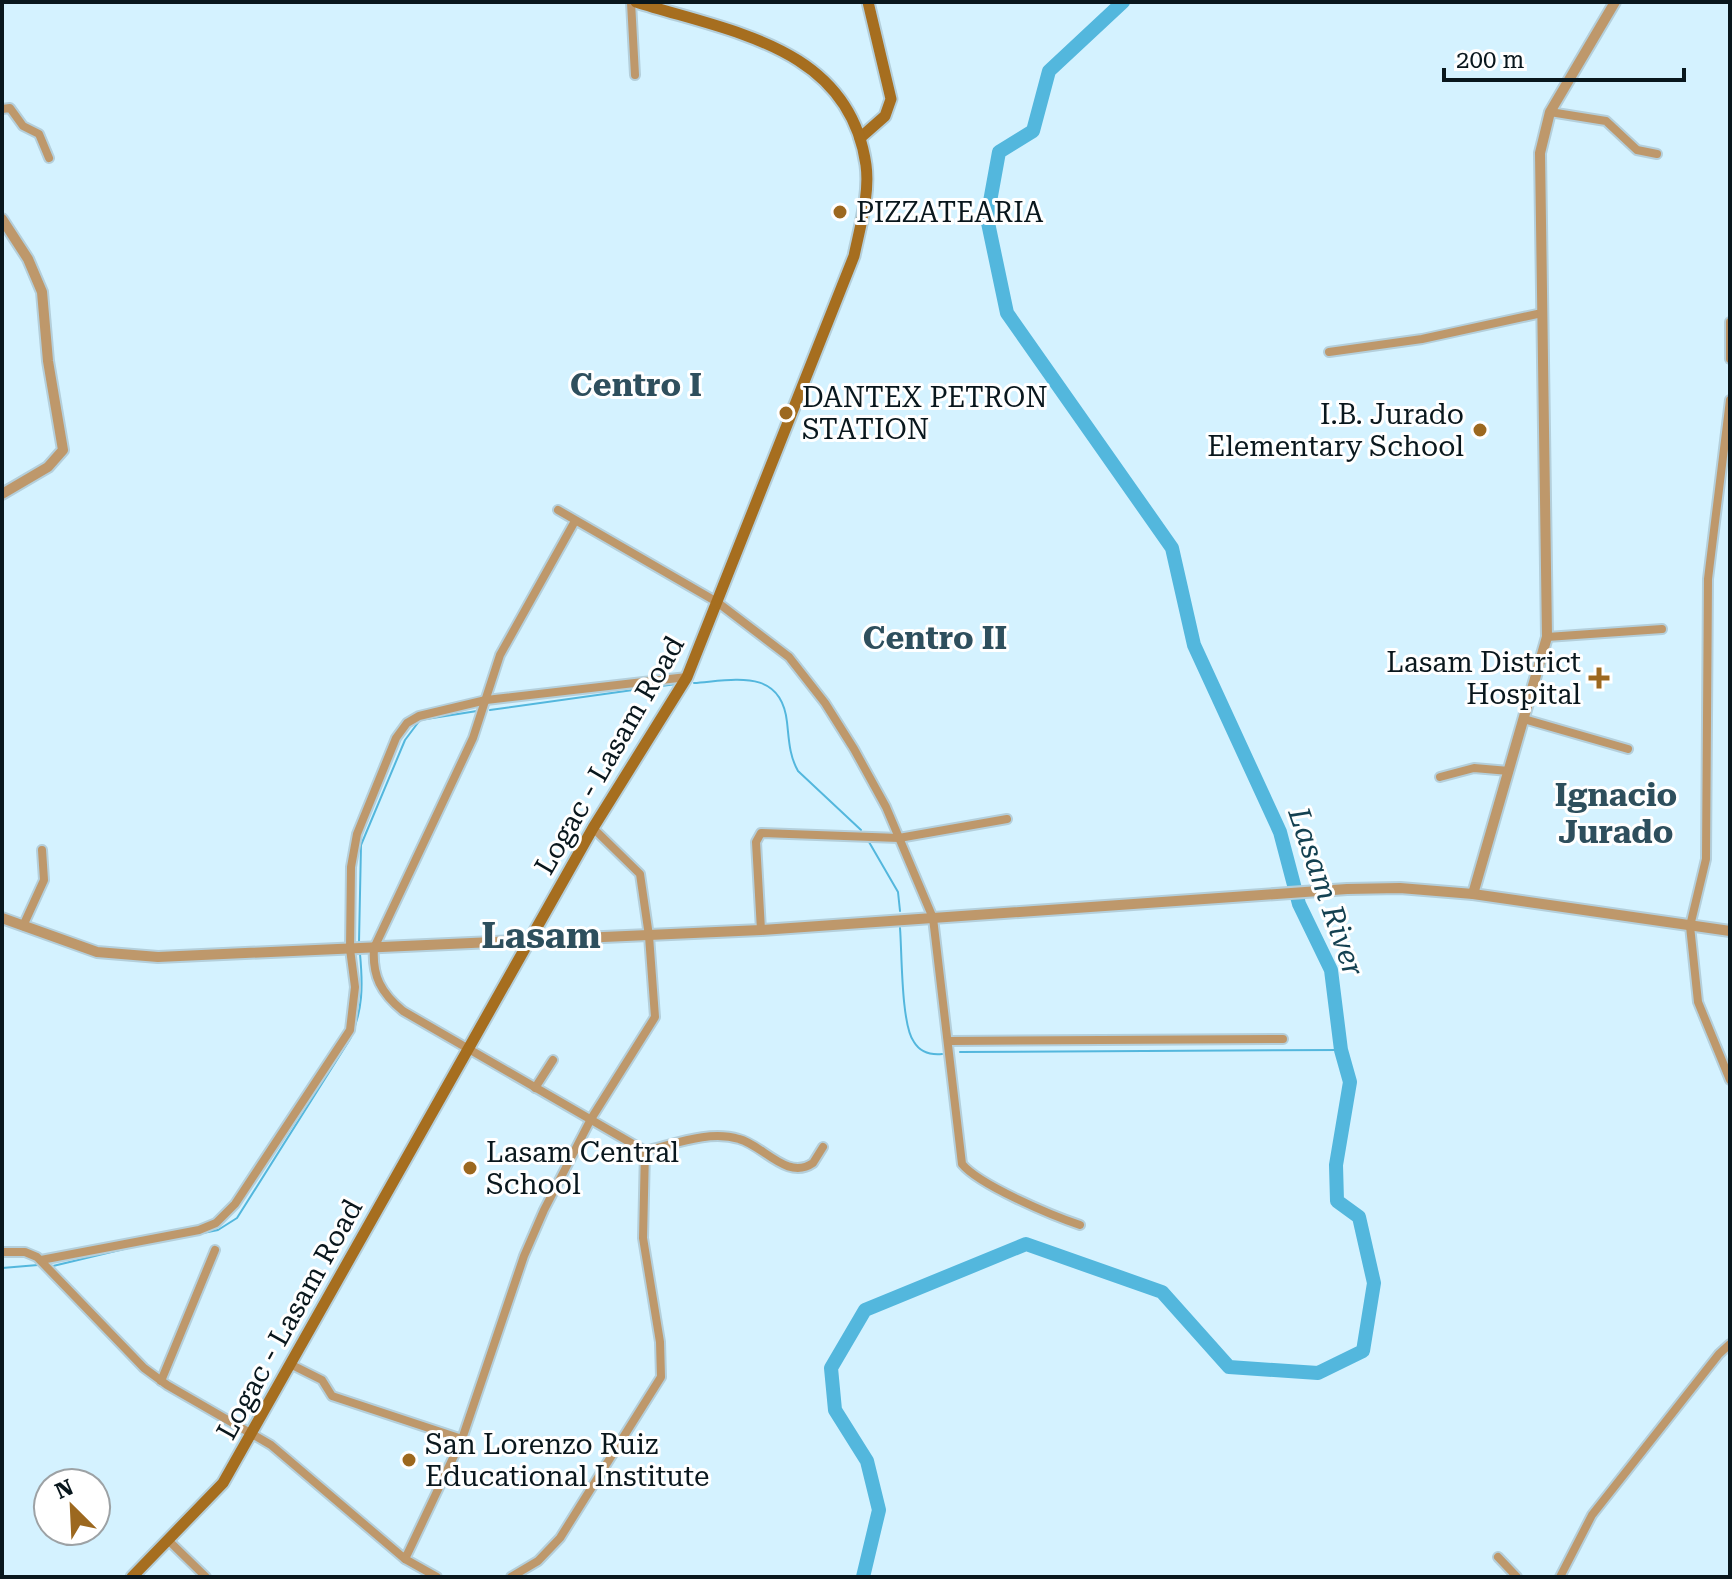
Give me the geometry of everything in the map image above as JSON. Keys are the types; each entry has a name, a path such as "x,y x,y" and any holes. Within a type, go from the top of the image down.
{"main road":[{"name":"Logac - Lasam Road","path":"132,1577 223,1483 593,828 687,677 854,256 867,167 860,138 833,89 807,63 775,46 634,2"},
{"path":"860,138 885,116 891,99 868,2"}],"street":[{"path":"634,2 635,75"},
{"path":"1473,894 1547,637 1540,153 1550,112 1615,2"},
{"path":"2,109 10,108 23,126 39,134 49,158"},
{"path":"1550,112 1606,121 1637,150 1657,154"},
{"path":"2,219 33,267 42,292 48,361 63,450 48,467 2,494"},
{"path":"1329,352 1422,339 1542,313"},
{"path":"1730,322 1730,359"},
{"path":"1730,400 1709,566 1706,859 1690,926 1698,1002 1730,1080"},
{"path":"558,510 717,602 789,657 816,691 854,749 899,838 933,918 950,1041 962,1164 980,1178 1041,1210 1080,1225"},
{"path":"575,521 500,655 473,738 374,948 377,980 385,996 466,1050 645,1151 722,1136 752,1143 782,1164 800,1168 813,1163 823,1147"},
{"path":"1547,637 1662,629"},
{"path":"41,1260 199,1230 223,1218 350,1030 355,987 350,949 351,867 357,834 396,738 407,723 419,716 486,700 687,677"},
{"path":"1524,719 1628,749"},
{"path":"1440,777 1474,768 1509,771"},
{"path":"761,930 756,855 761,833 899,838 1007,819"},
{"path":"405,1559 462,1439 524,1256 591,1119 655,1017 649,936 640,874 593,828"},
{"path":"23,926 44,880 42,850"},
{"path":"2,918 97,952 124,957 761,930 1240,896 1400,888 1473,894 1730,931"},
{"path":"950,1041 1283,1039"},
{"path":"535,1088 553,1060"},
{"path":"511,1577 538,1561 560,1538 661,1377 660,1342 643,1238 645,1151"},
{"path":"161,1381 215,1250"},
{"path":"2,1252 25,1252 41,1260 121,1347 161,1381 271,1445 405,1559 437,1577"},
{"path":"1560,1577 1592,1515 1730,1344"},
{"path":"290,1364 322,1380 332,1396 462,1439"},
{"path":"168,1540 206,1577"},
{"path":"1498,1557 1517,1577"}],"waterway":[{"name":"Lasam River","path":"863,1577 879,1510 867,1461 835,1410 831,1368 865,1310 1026,1244 1162,1292 1229,1367 1318,1373 1363,1351 1374,1283 1359,1217 1337,1201 1336,1165 1350,1082 1341,1050 1331,970 1299,904 1280,832 1194,645 1172,548 1007,313 987,218 999,152 1033,131 1049,71 1123,2"},
{"path":"694,683 754,681 776,693 783,705 791,753 798,771 861,830"},
{"path":"490,710 676,684"},
{"path":"359,942 361,845 405,740 420,720 477,711"},
{"path":"869,842 898,892 900,911"},
{"path":"900,928 904,1005 910,1033 916,1045 923,1050 942,1054"},
{"path":"203,1233 218,1230 237,1218 350,1039 361,998 360,954"},
{"path":"960,1052 1341,1050"},
{"path":"53,1266 149,1243"},
{"path":"2,1268 38,1265"}],"place":[{"name":"PIZZATEARIA","path":"840,212"},
{"name":"DANTEX PETRON STATION","path":"786,413"},
{"name":"I.B. Jurado Elementary School","path":"1480,430"},
{"name":"Lasam District Hospital","path":"1599,678"},
{"name":"Lasam Central School","path":"470,1168"},
{"name":"San Lorenzo Ruiz Educational Institute","path":"409,1460"}],"district":[{"name":"Centro I","path":"636,385"},
{"name":"Centro II","path":"935,638"},
{"name":"Ignacio Jurado","path":"1616,814"},
{"name":"Lasam","path":"541,935"}]}
